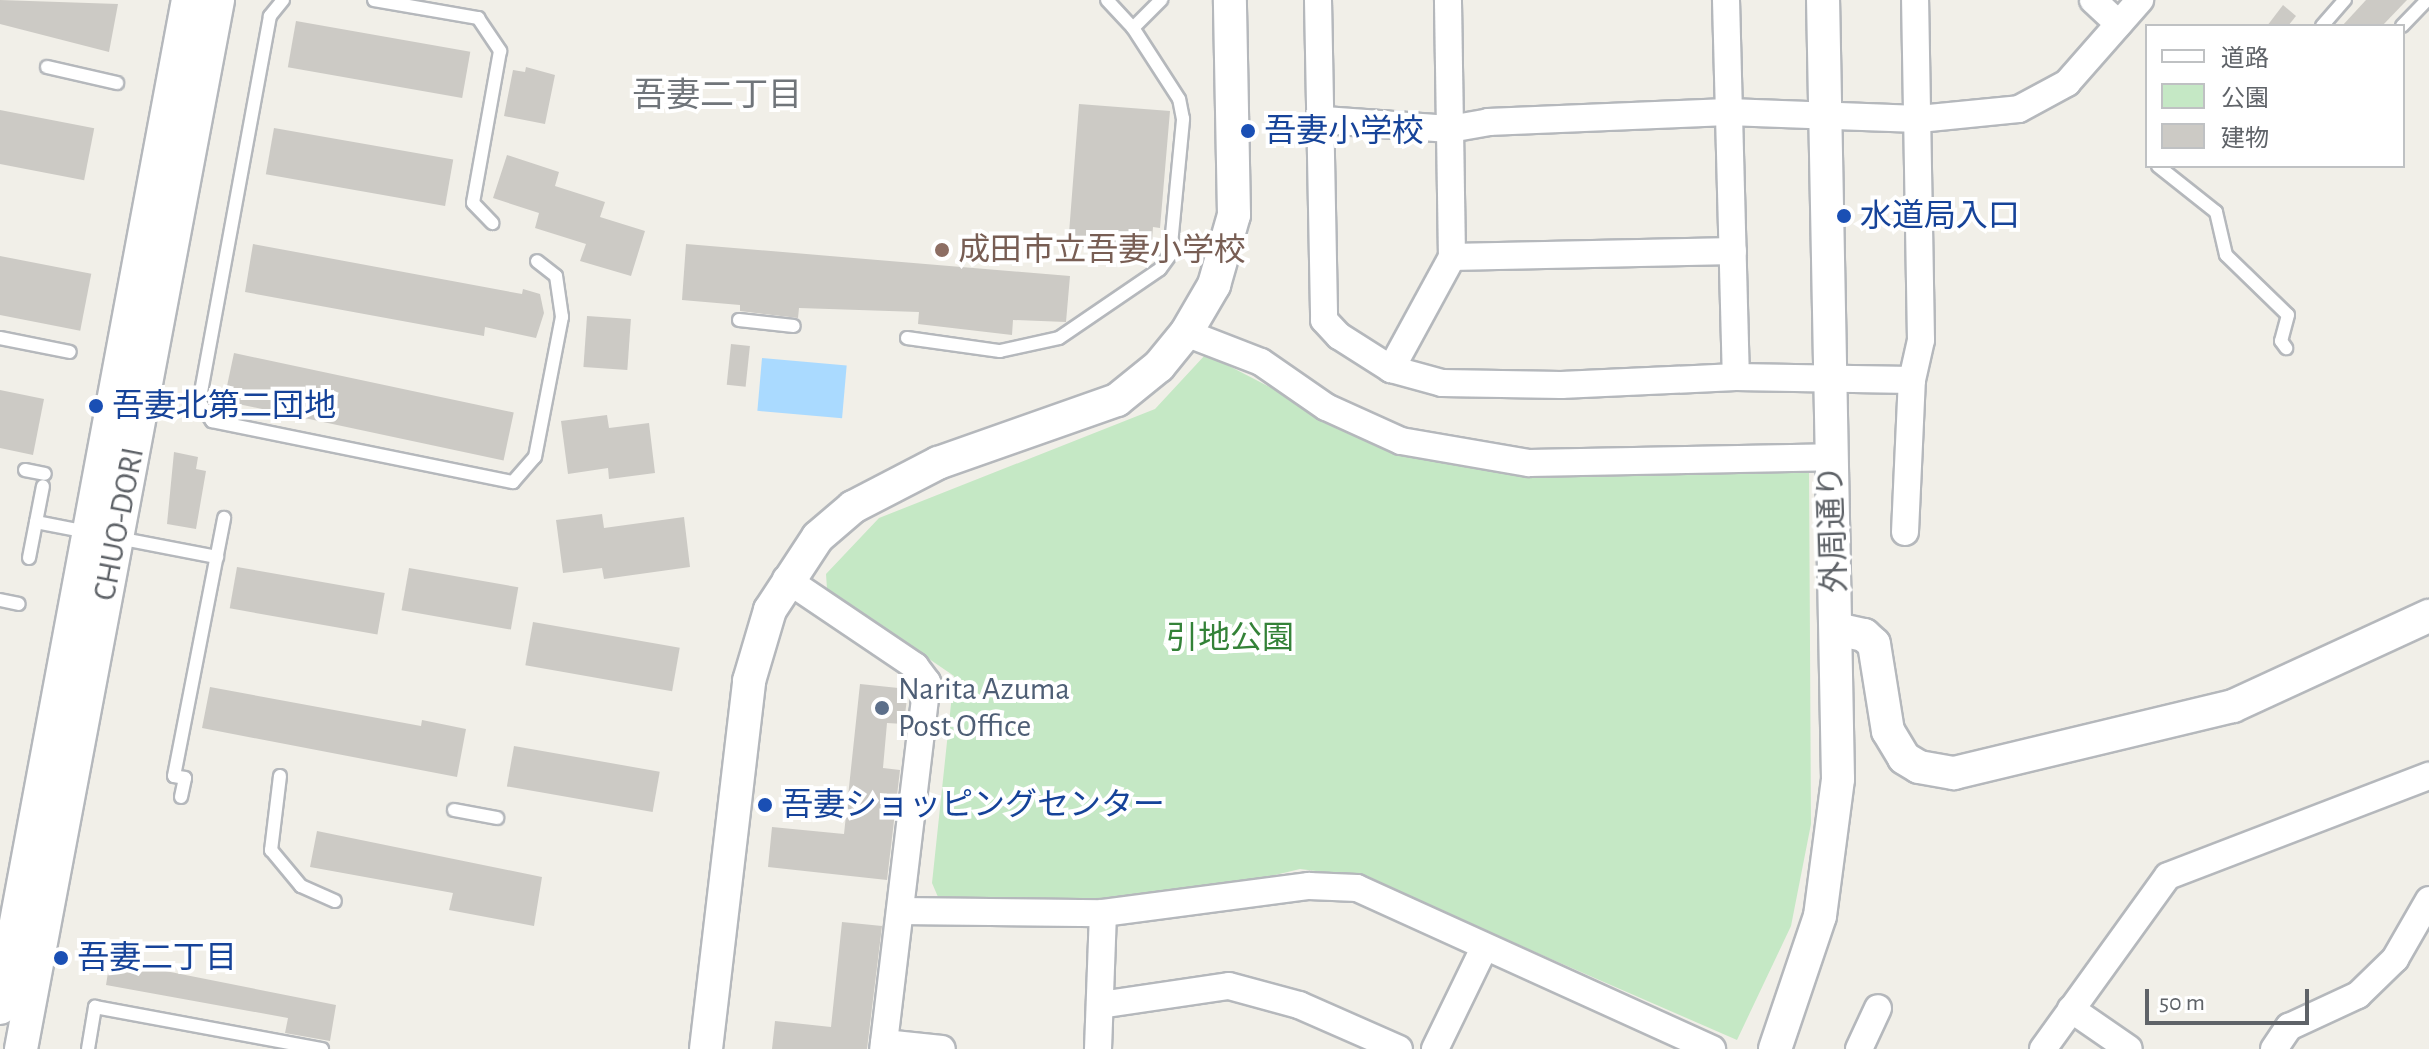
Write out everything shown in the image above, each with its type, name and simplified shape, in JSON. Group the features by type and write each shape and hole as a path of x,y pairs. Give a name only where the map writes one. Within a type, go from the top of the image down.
{"street":[{"name":"CHUO-DORI","path":"21,1049 188,0"},
{"name":"CHUO-DORI","path":"0,1008 218,0"},
{"path":"706,1049 749,681 758,640 786,579 818,537 889,484 1117,400 1159,366 1186,333 1214,285 1234,215 1230,0"},
{"path":"1318,0 1324,120 1324,320 1339,336 1391,369 1442,383 1561,385 1736,377 1912,380"},
{"path":"1391,369 1452,257 1448,0"},
{"path":"1726,0 1736,377"},
{"name":"外周通り","path":"1775,1049 1812,946 1833,843 1838,779 1823,0"},
{"path":"1905,532 1912,380 1921,340 1915,0"},
{"path":"2093,0 2119,24"},
{"path":"1324,120 1450,129 1488,122 1728,112 1919,119 2038,103 2067,83 2140,0"},
{"path":"1452,257 1733,251"},
{"path":"1186,333 1261,362 1326,407 1401,441 1529,463 1831,457"},
{"path":"786,579 915,666 927,682 884,1046 942,1049"},
{"path":"1836,629 1864,635 1874,644 1888,731 1904,758 1919,767 1954,773 2233,706 2429,616"},
{"path":"2043,1049 2168,876 2429,776"},
{"path":"900,911 1103,913 1309,886 1357,888 1484,948 1659,1038 1712,1049"},
{"path":"2274,1049 2289,1027 2368,986 2395,959 2429,900"},
{"path":"1098,1049 1103,913"},
{"path":"1435,1049 1484,948"},
{"path":"1100,1005 1229,986 1299,1005 1399,1049"},
{"path":"1859,1049 1878,1008"},
{"path":"2071,1009 2129,1049"}],"lane":[{"path":"283,0 270,16 199,401 212,421 513,482 535,457 562,317 556,276 537,261"},
{"path":"374,0 478,18 500,51 473,203 492,223"},
{"path":"907,338 1000,351 1059,338 1160,269 1170,255 1183,119 1179,99 1133,28 1107,0"},
{"path":"1133,28 1161,0"},
{"path":"2324,24 2345,0"},
{"path":"2404,24 2427,0"},
{"path":"47,67 117,83"},
{"path":"2161,168 2216,212 2226,255 2288,315 2281,341 2286,348"},
{"path":"739,320 794,326"},
{"path":"0,338 70,352"},
{"path":"25,470 44,480 29,558"},
{"path":"181,797 185,778 174,776 224,518"},
{"path":"36,522 217,557"},
{"path":"0,600 19,604"},
{"path":"280,776 271,850 301,886 335,901"},
{"path":"454,810 497,818"},
{"path":"88,1049 95,1007 322,1049"}],"green space":[{"name":"引地公園","path":"1206,354 1395,452 1477,468 1809,464 1811,824 1791,926 1737,1040 1363,877 1300,869 1234,885 1058,909 938,897 932,883 954,676 827,589 826,574 879,518 1155,409"}],"water":[{"path":"762,358 847,365 842,418 757,411"}],"building":[{"path":"0,0 118,4 109,52 0,24"},
{"path":"2366,0 2407,0 2384,24 2344,24"},
{"path":"2283,5 2296,16 2290,24 2269,24"},
{"path":"296,21 470,52 462,98 288,67"},
{"path":"526,67 555,75 545,124 504,116 513,70 525,72"},
{"path":"1079,104 1170,111 1160,228 1153,227 1151,253 1068,246"},
{"path":"0,110 94,128 84,180 0,164"},
{"path":"274,128 453,160 445,206 266,174"},
{"path":"507,155 559,172 555,186 605,202 600,217 645,231 631,276 580,261 586,244 535,228 539,213 493,198"},
{"path":"253,244 522,294 523,289 540,294 544,313 536,338 485,327 484,336 245,292"},
{"path":"686,244 1070,276 1066,322 1013,320 1012,335 918,324 919,312 799,308 798,318 740,311 740,305 682,300"},
{"path":"0,256 91,274 80,331 0,315"},
{"path":"587,316 631,319 627,370 583,367"},
{"path":"731,344 750,346 746,387 727,385"},
{"path":"234,353 514,412 504,460 224,401"},
{"path":"0,390 44,399 33,455 0,448"},
{"path":"607,415 609,428 649,423 655,473 609,479 608,468 568,474 561,421"},
{"path":"174,452 198,457 196,469 206,471 196,529 167,524"},
{"path":"602,514 604,528 684,517 690,567 604,579 602,568 563,573 556,520"},
{"path":"237,567 385,593 377,634 230,608"},
{"path":"409,568 518,587 511,630 402,610"},
{"path":"533,622 680,648 672,691 525,665"},
{"path":"860,684 908,689 904,724 887,723 883,768 900,770 887,880 768,867 772,827 844,834"},
{"path":"210,687 421,726 422,720 466,729 457,777 202,728"},
{"path":"514,746 660,772 653,812 507,786"},
{"path":"317,831 542,877 534,926 449,910 453,893 310,867"},
{"path":"842,922 882,926 867,1049 772,1049 775,1021 831,1027"},
{"path":"110,960 336,1005 330,1041 285,1033 288,1018 106,985"}],"place":[{"name":"吾妻小学校","path":"1248,131"},
{"name":"水道局入口","path":"1844,216"},
{"name":"成田市立吾妻小学校","path":"942,250"},
{"name":"吾妻北第二団地","path":"96,406"},
{"name":"Narita Azuma Post Office","path":"882,708"},
{"name":"吾妻ショッピングセンター","path":"765,805"},
{"name":"吾妻二丁目","path":"61,958"}],"district":[{"name":"吾妻二丁目","path":"717,97"}]}
